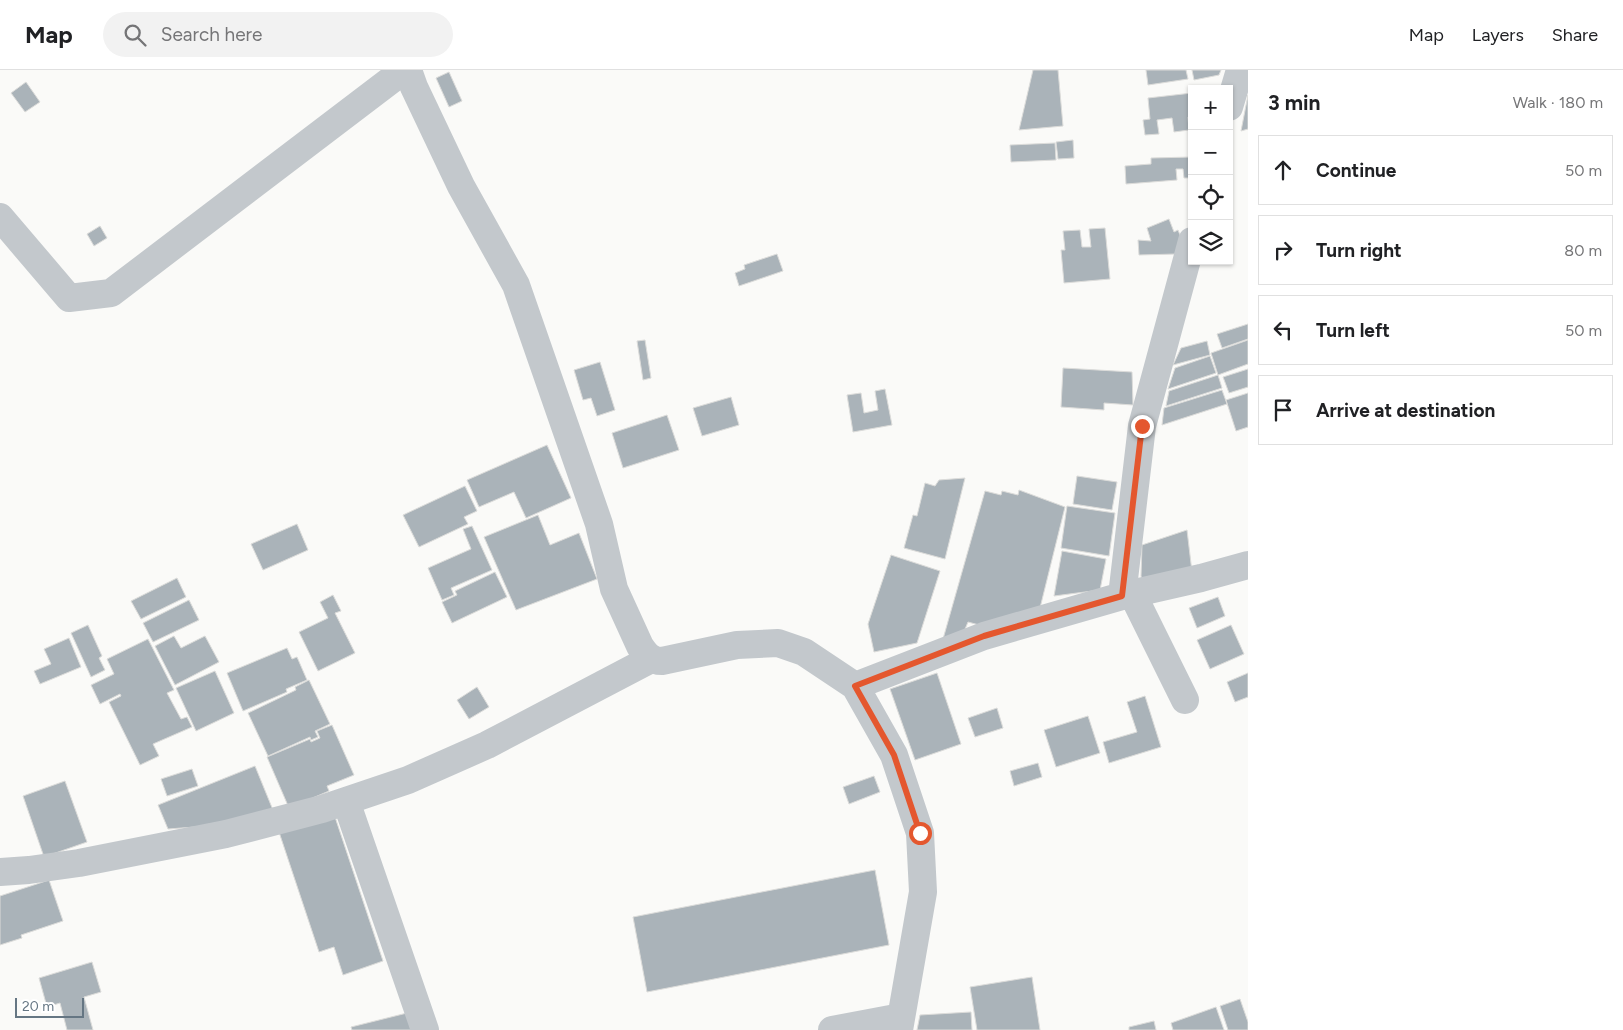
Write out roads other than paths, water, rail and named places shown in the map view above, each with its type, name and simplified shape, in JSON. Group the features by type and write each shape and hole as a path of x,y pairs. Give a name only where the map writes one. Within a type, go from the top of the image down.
{"street":[{"path":"0,217 69,298 111,293 404,70"},
{"path":"408,70 414,87 461,186 516,285 599,524 614,589 640,646 651,659 662,661 737,645 778,643 804,652 855,686 894,755 920,833 923,892 900,1023 832,1030"},
{"path":"1233,94 1240,70"},
{"path":"1185,700 1127,594 1142,426 1188,256"},
{"path":"855,686 984,636 1127,594 1248,565"},
{"path":"0,872 79,863 226,834 322,809 408,780 487,745 651,659"},
{"path":"346,801 425,1030"}]}
